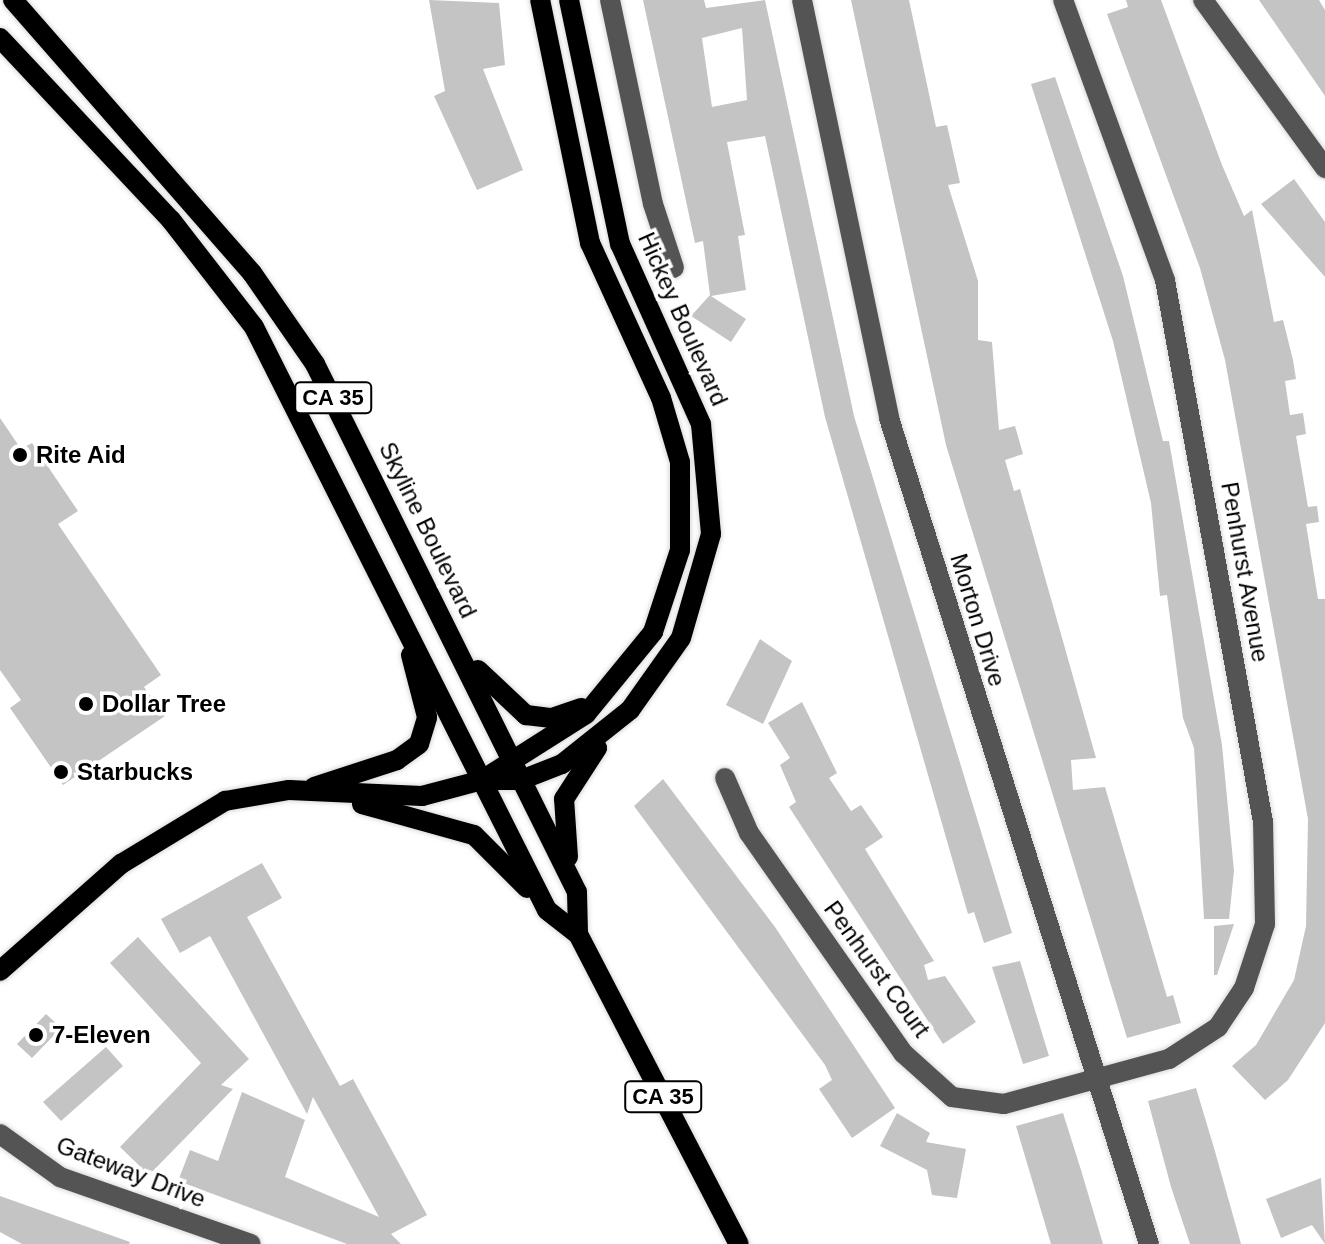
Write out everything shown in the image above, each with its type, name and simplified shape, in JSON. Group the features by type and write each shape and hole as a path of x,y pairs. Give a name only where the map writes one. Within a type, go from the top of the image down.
{"main road":[{"name":"Skyline Boulevard","path":"13,0 280,309 325,383 577,892 578,934"},
{"name":"Hickey Boulevard","path":"482,780 603,699 643,650 670,591 683,483 669,418 590,243 540,0"},
{"name":"Hickey Boulevard","path":"0,971 80,896 183,822 241,796 304,790 422,796 482,780 521,780 562,764 615,726 659,676 690,619 708,554 712,488 693,403 635,284 614,223 569,0"},
{"name":"Skyline Boulevard","path":"0,38 171,220 243,310 298,405 547,910 578,934 739,1244"},
{"path":"304,790 397,760 424,736 425,707 400,612"},
{"path":"454,641 502,700 526,715 552,718 603,699"},
{"path":"577,892 562,830 564,799 615,726"},
{"path":"304,790 465,830 547,910"}],"street":[{"name":"Hickey Boulevard","path":"610,0 653,204 674,268"},
{"name":"Morton Drive","path":"802,0 889,418 1092,1075 1149,1244"},
{"name":"Penhurst Avenue","path":"1063,0 1165,280 1263,822 1265,924 1244,988 1218,1027 1169,1059 1092,1075"},
{"path":"1203,0 1325,168"},
{"name":"Penhurst Court","path":"725,778 749,833 903,1053 952,1097 1004,1104 1092,1075"},
{"name":"Gateway Drive","path":"0,1134 60,1177 251,1244"}],"building":[{"path":"429,0 499,3 505,65 483,69 523,170 477,190 434,96 445,91"},
{"path":"643,0 704,0 706,8 765,0 854,416 1012,933 984,943 974,912 968,914 825,417 765,136 727,142 745,235 738,236 746,290 711,296 746,319 731,342 691,316 710,295 703,241 695,243","holes":["742,28 747,100 712,107 702,38"]},
{"path":"851,0 909,0 936,127 947,125 960,183 948,185 978,281 978,340 992,342 999,430 1015,426 1023,454 1005,460 1014,491 1020,489 1096,758 1071,760 1073,790 1105,787 1167,997 1173,995 1181,1023 1127,1038 946,445"},
{"path":"1126,0 1161,0 1244,216 1252,210 1274,322 1283,320 1293,360 1296,379 1285,381 1290,415 1303,413 1306,434 1296,436 1308,507 1317,506 1319,522 1306,524 1318,599 1325,599 1325,1023 1288,1080 1265,1100 1232,1066 1256,1045 1294,980 1306,926 1308,819 1225,360 1200,268 1107,14 1128,7"},
{"path":"1259,0 1319,0 1325,10 1325,96"},
{"path":"1055,77 1123,276 1163,441 1169,441 1222,745 1234,871 1229,919 1204,919 1194,748 1183,718 1167,595 1160,596 1151,503 1113,341 1031,84"},
{"path":"1294,179 1325,222 1325,277 1261,204"},
{"path":"0,418 21,449 32,443 78,511 58,524 161,675 144,687 165,716 63,785 10,708 21,700 0,670"},
{"path":"760,639 792,661 763,724 726,705"},
{"path":"802,702 837,773 829,778 851,811 861,805 883,837 865,849 934,961 924,965 928,980 945,976 976,1022 943,1044 789,807 796,802 780,765 790,758 768,723"},
{"path":"663,779 775,927 895,1108 852,1138 819,1089 832,1080 825,1065 634,806"},
{"path":"262,863 282,898 247,917 340,1086 353,1079 427,1215 391,1234 401,1244 347,1244 178,1181 190,1150 218,1161 242,1092 305,1120 285,1177 379,1217 313,1097 307,1114 210,936 180,953 161,919"},
{"path":"1234,924 1217,975 1214,975 1214,926"},
{"path":"138,937 249,1059 221,1085 233,1089 149,1175 120,1147 201,1063 110,963"},
{"path":"1020,961 1049,1056 1023,1064 992,967"},
{"path":"46,1014 61,1028 32,1058 17,1044"},
{"path":"106,1047 123,1066 61,1121 43,1102"},
{"path":"1196,1088 1241,1244 1190,1244 1171,1187 1148,1101"},
{"path":"897,1113 930,1133 926,1142 966,1149 957,1198 932,1195 927,1170 880,1146"},
{"path":"1063,1113 1103,1244 1051,1244 1016,1126"},
{"path":"1321,1178 1325,1244 1312,1225 1281,1238 1266,1199"},
{"path":"0,1196 130,1242 22,1244 0,1232"}],"place":[{"name":"Rite Aid","path":"20,455"},
{"name":"Dollar Tree","path":"86,704"},
{"name":"Starbucks","path":"61,772"},
{"name":"7-Eleven","path":"36,1035"}]}
